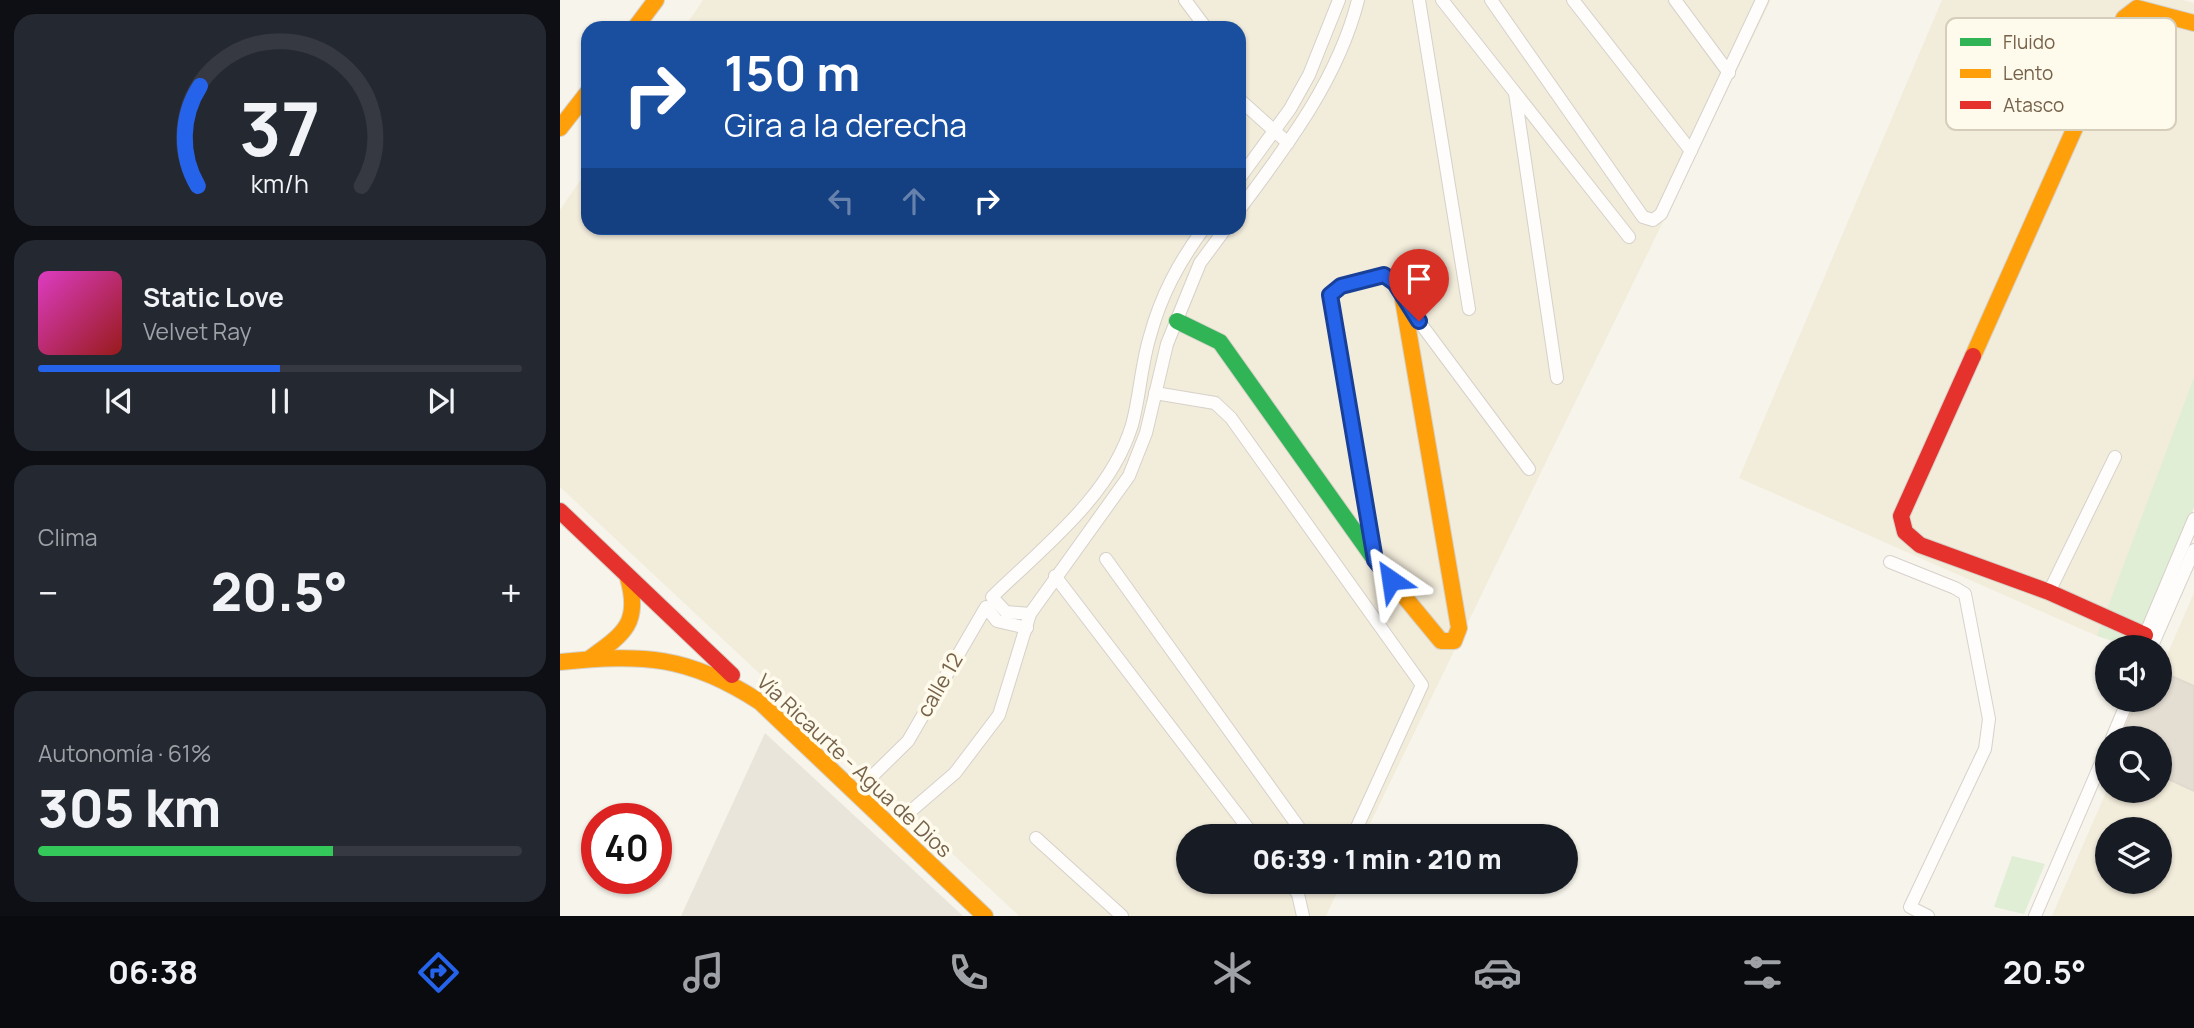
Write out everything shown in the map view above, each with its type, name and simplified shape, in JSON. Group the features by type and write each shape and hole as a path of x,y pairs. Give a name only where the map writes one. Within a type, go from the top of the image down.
{"street":[{"path":"640,21 656,0"},
{"path":"1185,0 1201,21"},
{"path":"1246,169 1309,75 1339,0"},
{"path":"1246,201 1310,111 1352,26 1358,0"},
{"path":"1419,0 1469,309"},
{"path":"1442,0 1629,237"},
{"path":"1491,0 1643,216 1653,220 1661,214 1762,0"},
{"path":"1573,0 1691,150"},
{"path":"1675,0 1729,73"},
{"path":"2124,18 2137,8 2175,18"},
{"path":"2176,18 2194,23"},
{"path":"1515,93 1558,379"},
{"path":"560,128 581,101"},
{"path":"1246,106 1273,132 1289,143"},
{"path":"2074,130 1901,516 1905,532 1920,545 2049,592 2132,635"},
{"path":"1030,614 1006,612 992,597 1086,505 1113,466 1132,426 1150,336 1176,265 1198,235"},
{"path":"891,828 955,773 999,715 1030,614 1129,476 1146,433 1167,344 1200,263 1221,235"},
{"path":"1375,560 1330,295 1341,286 1384,275 1395,283 1403,300 1528,469"},
{"path":"1177,321 1220,342 1375,560 1441,641 1454,641 1459,628 1403,300"},
{"path":"1150,336 1167,344"},
{"path":"1155,393 1215,403 1231,418 1422,685 1358,824"},
{"path":"1132,426 1146,433"},
{"path":"2049,592 2115,457"},
{"path":"560,511 760,702"},
{"path":"2150,635 2194,519"},
{"path":"2151,635 2194,550"},
{"path":"1106,559 1296,824"},
{"path":"1890,562 1965,594 1989,719 1985,749 1908,912 1928,916"},
{"path":"589,659 623,635 634,618 635,598 627,575"},
{"path":"1055,576 1245,824"},
{"name":"calle 12","path":"855,793 908,741 986,607 997,621 1027,628"},
{"name":"Vía Ricaurte - Agua de Dios","path":"560,662 658,658 694,664 723,677 760,702 985,916"},
{"path":"2035,916 2095,777"},
{"path":"1036,838 1122,916"},
{"path":"1298,894 1303,916"}],"shaded area":[{"path":"703,0 1771,0 1370,824 1176,824 1176,894 1336,894 1326,916 1019,916 560,487 560,210 581,179 581,235 1246,235 1246,21 689,21"},
{"path":"1942,0 2183,0 2194,3 2194,507 2142,635 2095,635 1739,478"},
{"path":"2194,593 2194,916 2052,916 2095,817 2095,894 2172,894 2172,817 2095,817 2101,803 2172,803 2172,726 2135,726 2142,712 2172,712 2172,643"},
{"path":"765,733 963,916 681,916"}],"green space":[{"path":"2194,378 2194,507 2142,635 2097,635"},
{"path":"2012,856 2045,864 2024,914 1994,907"}],"building":[{"path":"2172,676 2194,686 2194,791 2172,781 2172,726 2126,726 2132,712 2172,712"}],"traffic: fast":[{"path":"1177,321 1220,342 1375,560 1403,595"}],"traffic: slow":[{"path":"640,21 656,0"},
{"path":"2124,18 2137,8 2175,18"},
{"path":"2176,18 2194,23"},
{"path":"560,128 581,101"},
{"path":"1973,356 2074,130"},
{"path":"1403,300 1459,628 1454,641 1441,641 1403,595"},
{"path":"589,659 612,642 631,617 628,578"},
{"path":"560,662 616,658 664,661 710,675 734,686 760,702 985,916"}],"traffic: jam":[{"path":"1973,356 1901,516 1905,532 1920,545 2049,592 2145,635"},
{"path":"560,511 732,675"}],"route":[{"path":"1391,580 1375,560 1330,295 1341,286 1384,275 1395,283 1403,300 1419,321"}]}
